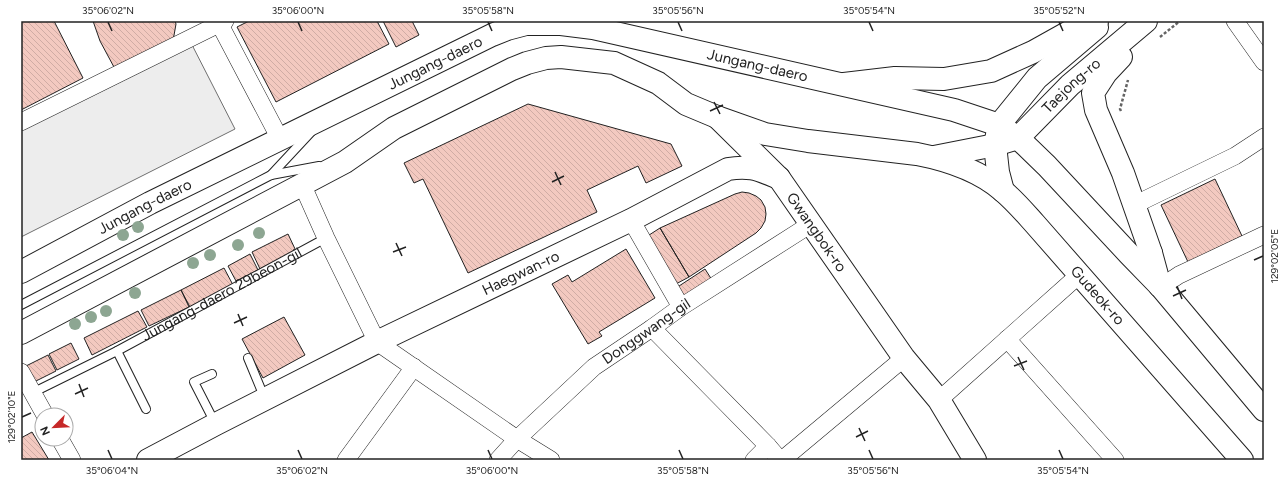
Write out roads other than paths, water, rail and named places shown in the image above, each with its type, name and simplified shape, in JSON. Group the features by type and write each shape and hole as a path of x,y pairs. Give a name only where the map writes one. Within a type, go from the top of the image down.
{"main road":[{"path":"843,84 895,78 944,79 991,71 1034,52 1076,28 1097,21"},
{"name":"Taejong-ro","path":"997,135 1037,78 1104,21"},
{"name":"Jungang-daero","path":"21,272 150,204 280,139 492,35 526,24 561,22 593,28 843,84 954,110 997,135 1018,138"},
{"path":"1144,23 1124,54 1106,73 1093,93 1096,110 1123,173 1151,253 1161,287"},
{"name":"Taejong-ro","path":"1018,138 1070,85 1144,23"},
{"path":"21,333 345,162 394,128 512,69 546,58 561,57 614,63 658,82 686,104 717,117 766,134 808,141 934,157 997,135 998,172 1003,191"},
{"name":"Gwangbok-ro","path":"717,117 779,178 904,358 939,400 975,460"},
{"path":"1018,138 1047,166 1161,287 1264,410"},
{"name":"Gudeok-ro","path":"934,157 969,169 988,179 1003,191 1035,224 1206,417 1239,459"},
{"name":"Haegwan-ro","path":"148,460 377,342 631,220 728,169 742,166 756,169 779,178"}],"street":[{"path":"1235,21 1264,62"},
{"path":"21,122 221,22 280,139"},
{"path":"1134,205 1235,156 1264,137"},
{"path":"302,184 326,238 377,342 414,366 517,439 551,460"},
{"path":"631,220 681,307"},
{"name":"Donggwang-gil","path":"498,460 517,439 594,367 681,307 811,224"},
{"path":"1161,287 1179,275 1264,235"},
{"path":"939,400 1079,275"},
{"path":"652,328 781,460 904,358"},
{"path":"1007,339 1115,460"},
{"path":"346,460 414,366"},
{"path":"21,372 40,407"},
{"path":"754,460 768,446"},
{"path":"65,447 72,460"}],"lane":[{"path":"271,175 325,117"},
{"path":"21,305 271,175 345,162"},
{"name":"Jungang-daero 29beon-gil","path":"32,393 117,351 326,238"},
{"path":"117,351 146,409"},
{"path":"248,358 265,399"},
{"path":"212,374 194,382 216,424"}]}
